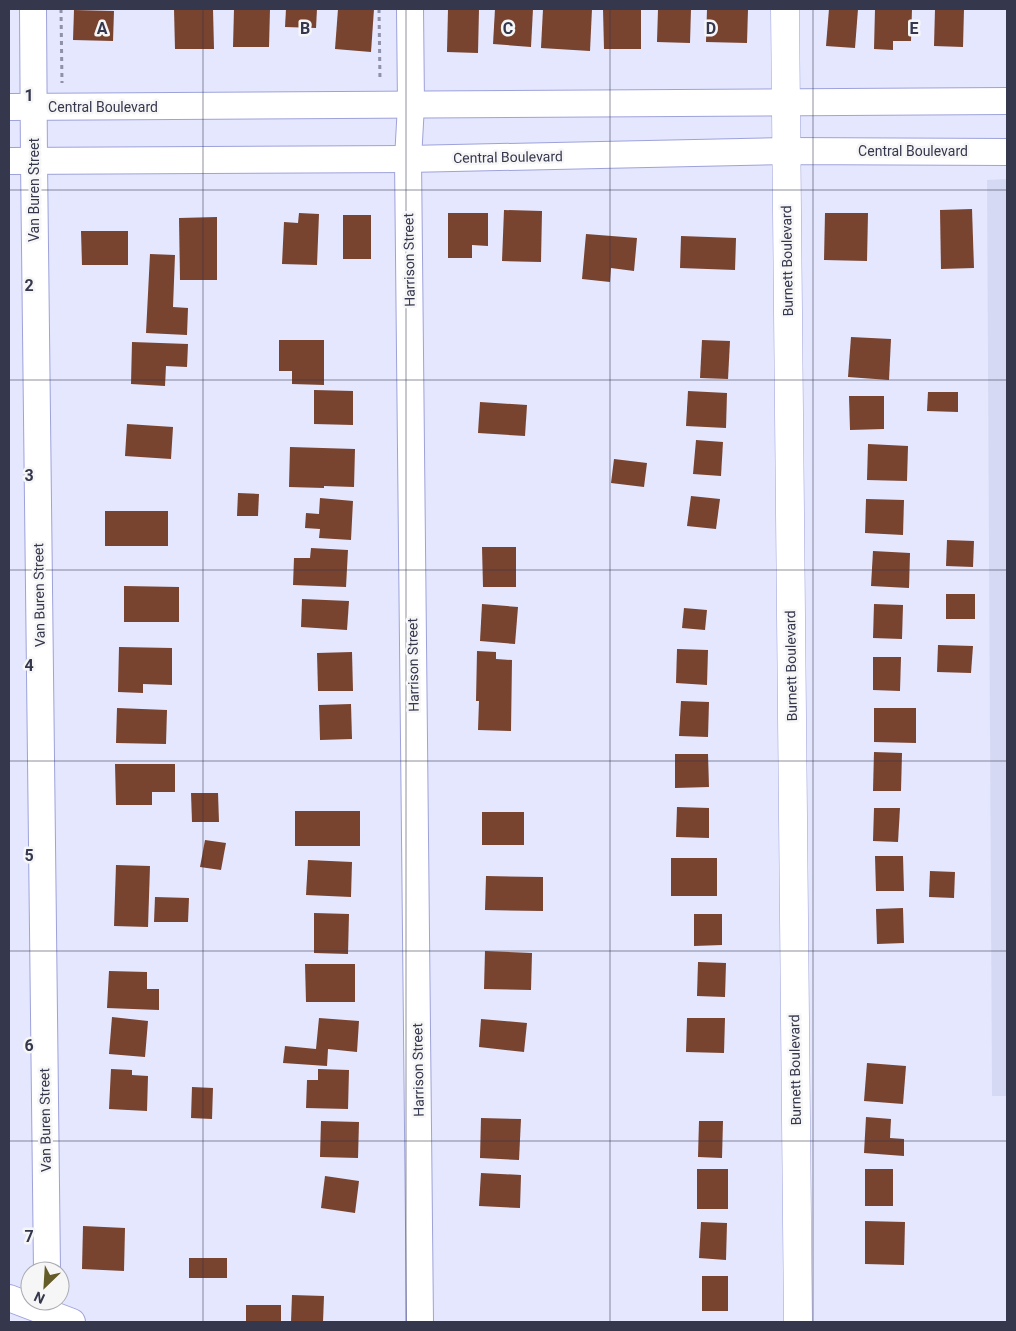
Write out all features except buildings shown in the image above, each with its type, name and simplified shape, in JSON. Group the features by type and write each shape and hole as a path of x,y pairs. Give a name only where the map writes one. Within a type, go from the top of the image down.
{"main road":[{"name":"Burnett Boulevard","path":"785,9 798,1322"}],"street":[{"name":"Van Buren Street","path":"33,9 21,107 21,161 47,1261"},
{"name":"Harrison Street","path":"410,9 411,105 408,159 420,1322"},
{"name":"Central Boulevard","path":"21,107 1007,101"},
{"name":"Central Boulevard","path":"21,161 408,159 786,150 1007,152"},
{"path":"9,1298 72,1322"}],"path":[{"path":"62,9 62,84"},
{"path":"379,9 380,90"}],"shaded area":[{"path":"1007,179 1007,1096 992,1096 987,180"}]}
